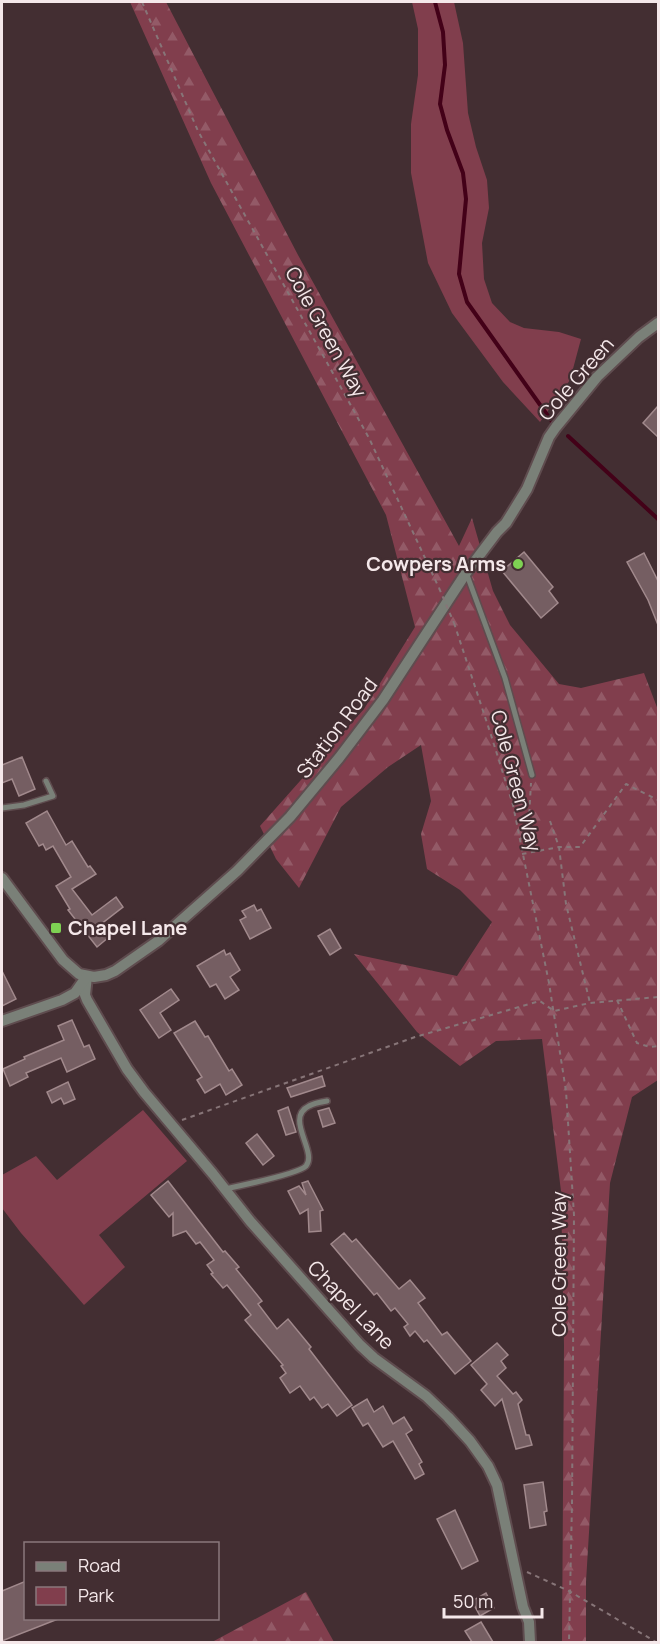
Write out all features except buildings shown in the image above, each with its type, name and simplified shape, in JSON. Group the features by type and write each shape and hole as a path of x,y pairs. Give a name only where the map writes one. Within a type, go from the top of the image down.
{"street":[{"name":"Cole Green","path":"549,437 597,377 639,337 658,323"},
{"name":"Station Road","path":"87,976 101,977 115,971 158,941 237,871 290,817 383,700 466,573 506,523 527,489 549,437"},
{"path":"2,878 63,960 79,974 87,976 75,993 62,1000 2,1021"},
{"name":"Chapel Lane","path":"87,976 85,996 126,1069 292,1269 360,1345 426,1396 470,1441 488,1466 497,1485 529,1622 530,1642"}],"lane":[{"path":"466,573 505,678 532,775"},
{"path":"2,808 24,805 53,796 46,781"},
{"path":"225,1189 305,1167 308,1156 300,1127 303,1110 308,1106 327,1101"}],"path":[{"name":"Cole Green Way","path":"142,2 198,132 369,438 439,588 454,623 513,806 554,1011 566,1091 574,1215 569,1642"},
{"path":"520,842 529,818 532,775"},
{"path":"522,854 559,847 580,847 626,784 658,800"},
{"path":"550,821 559,847 566,904 590,1003"},
{"path":"171,1123 415,1038 540,1000 554,1011 590,1003 658,997"},
{"path":"617,1000 637,1043 650,1047 658,1046"},
{"path":"515,1566 569,1591 656,1642"}],"green space":[{"path":"130,2 166,2 298,255 459,546 472,518 493,591 510,625 559,684 581,688 644,673 658,710 658,1080 632,1097 610,1183 586,1582 586,1642 562,1642 564,1345 561,1191 542,1039 496,1041 460,1066 417,1032 354,954 457,976 492,922 460,890 427,869 421,834 431,801 421,745 388,767 341,807 299,888 276,859 260,826 364,709 415,627 386,515 211,183"},
{"path":"412,2 454,2 463,43 468,113 487,180 489,208 482,243 484,279 492,303 510,322 524,328 559,332 581,339 570,380 540,422 503,382 452,313 428,263 411,173 411,124 418,75 418,29"},
{"path":"143,1110 187,1161 99,1235 125,1267 84,1305 2,1208 2,1175 36,1156 57,1180"},
{"path":"306,1592 334,1642 212,1642"}],"waterway":[{"path":"435,2 443,32 445,65 440,104 463,173 466,199 459,274 467,302 553,423"},
{"path":"568,436 658,519"}],"place":[{"name":"Cowpers Arms","path":"518,564"},
{"name":"Chapel Lane","path":"56,928"}]}
